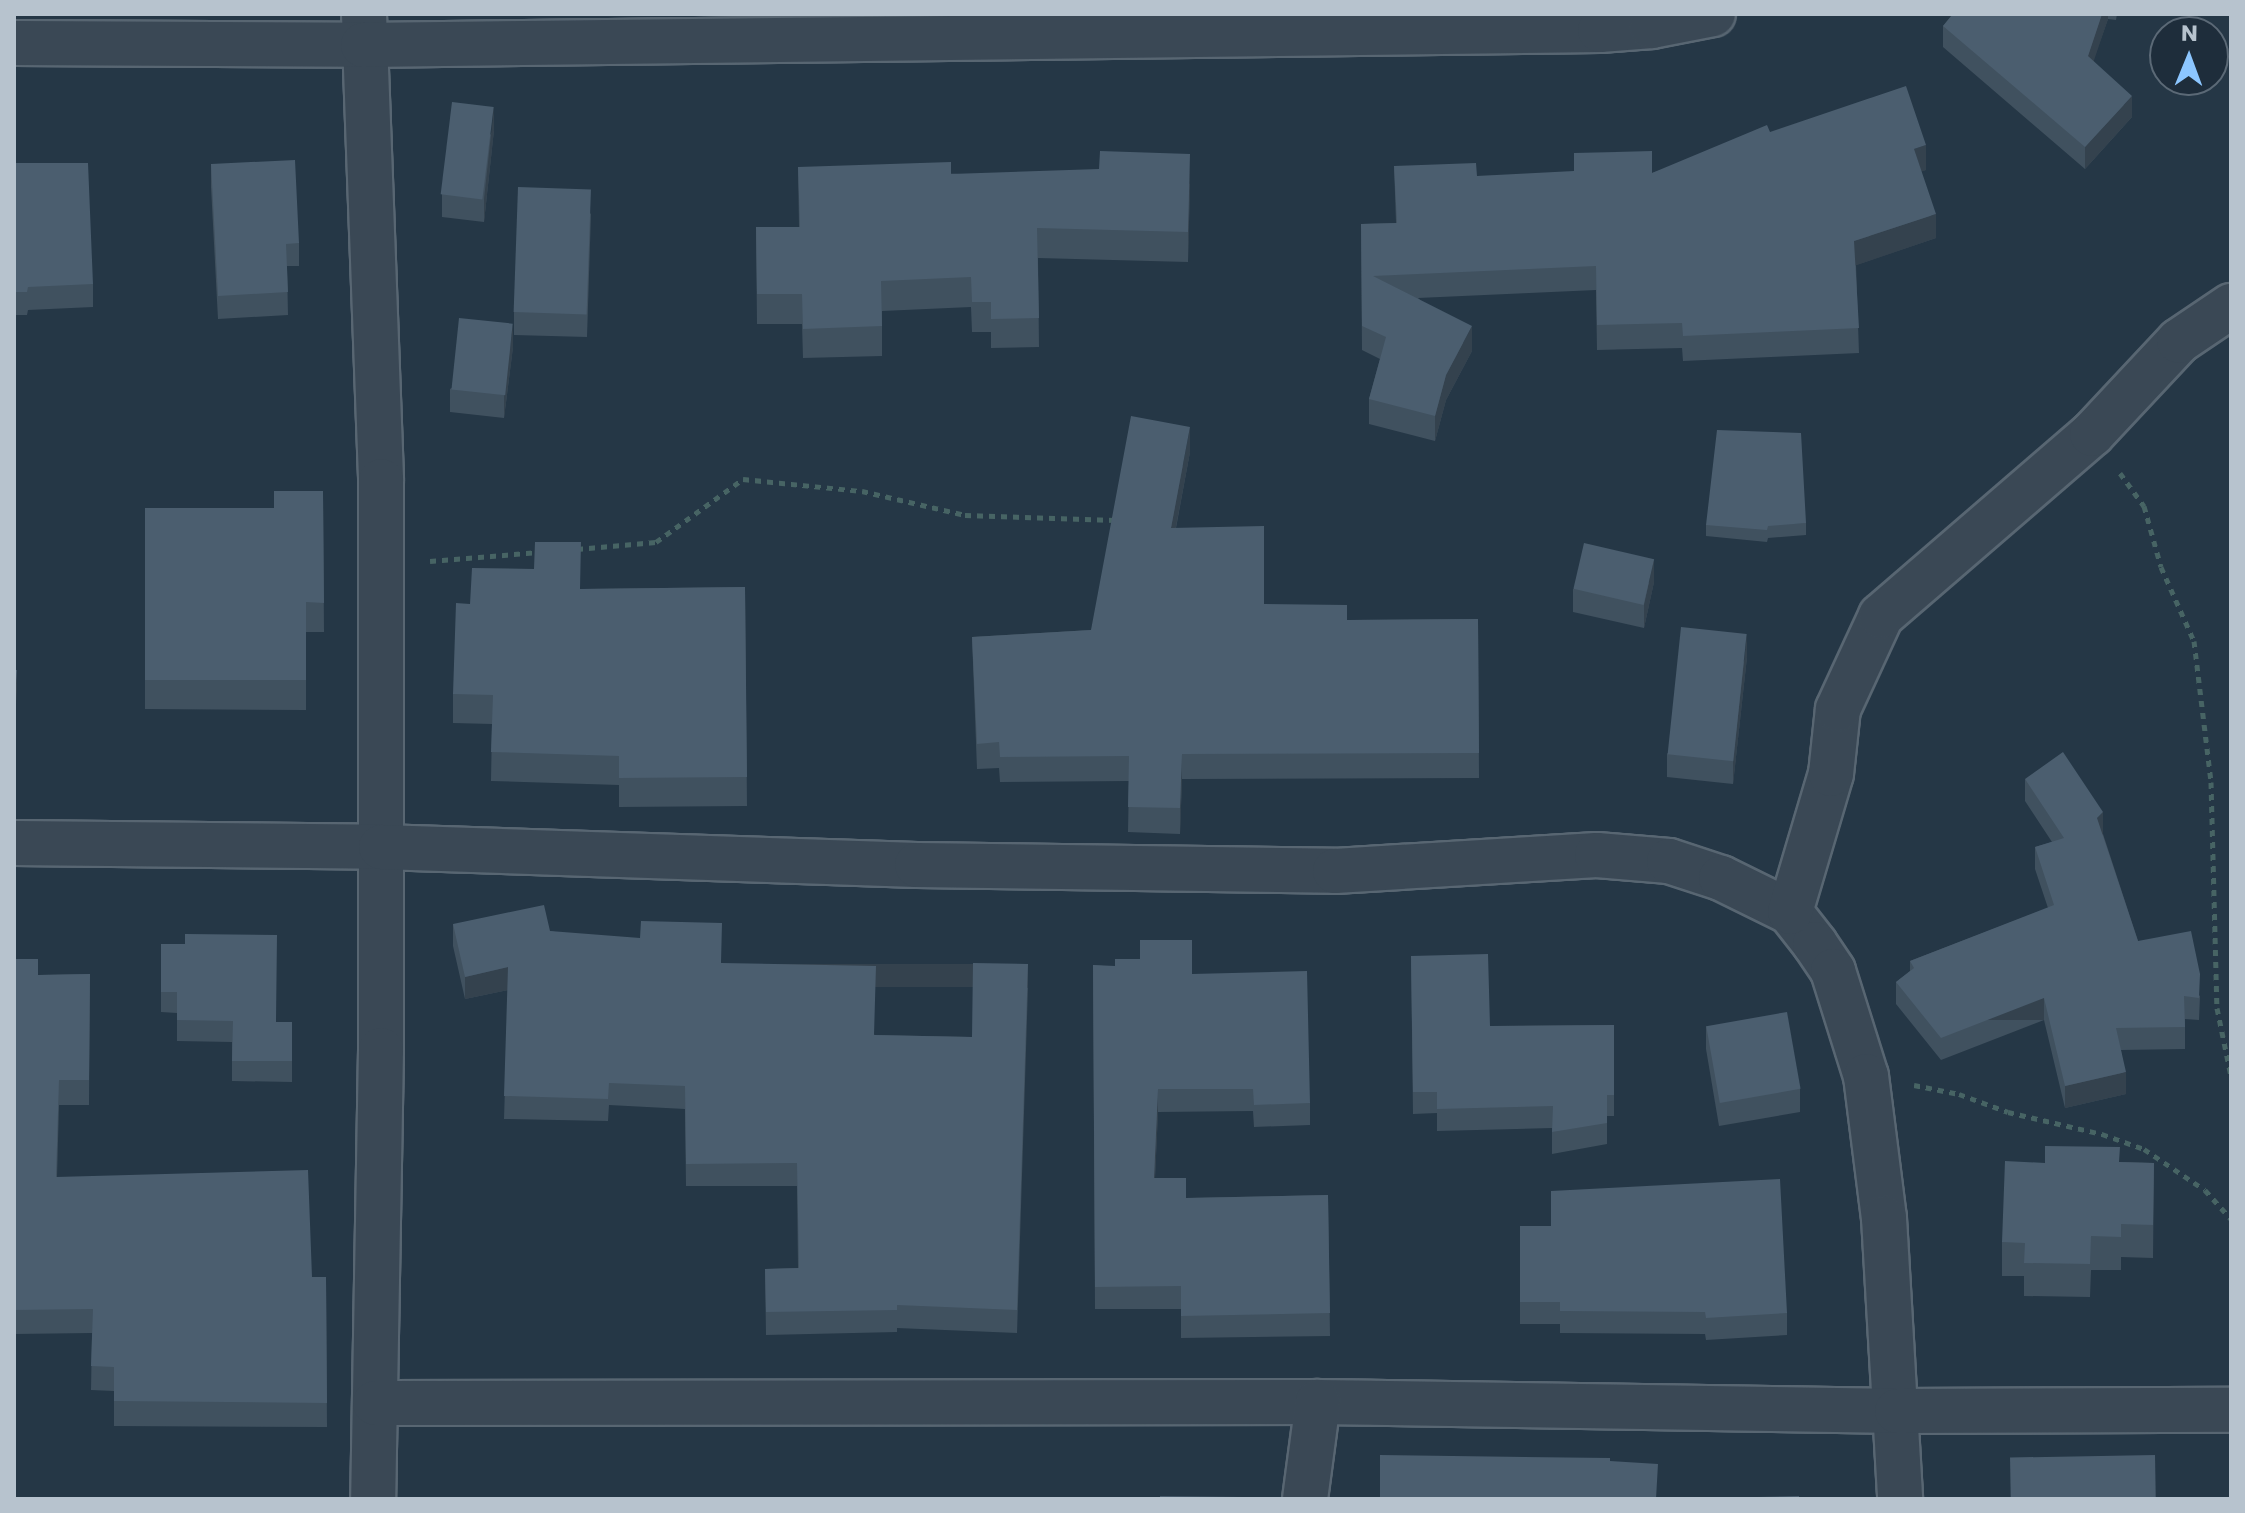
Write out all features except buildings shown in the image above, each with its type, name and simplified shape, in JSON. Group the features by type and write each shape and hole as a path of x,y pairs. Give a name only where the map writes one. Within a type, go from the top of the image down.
{"street":[{"path":"14,43 364,30 1600,30 1652,26 1713,14"},
{"path":"364,30 381,565 381,847 373,1499"},
{"path":"1790,912 1831,774 1838,709 1881,616 2092,434 2179,341 2231,306"},
{"path":"14,843 381,847 917,865 1335,871 1597,855 1669,861 1721,878 1790,912 1833,971 1866,1076 1884,1218 1900,1499"},
{"path":"375,1403 1318,1402 1897,1411 2231,1410"},
{"path":"1305,1499 1318,1402"}],"path":[{"path":"2092,434 2144,506 2161,567 2194,641 2211,782 2217,1008 2231,1076"},
{"path":"564,550 656,542 743,479 862,491 965,515 1126,520"},
{"path":"381,565 549,551"},
{"path":"1866,1076 1959,1094 2008,1112 2102,1134 2144,1149 2205,1190 2231,1219"}]}
